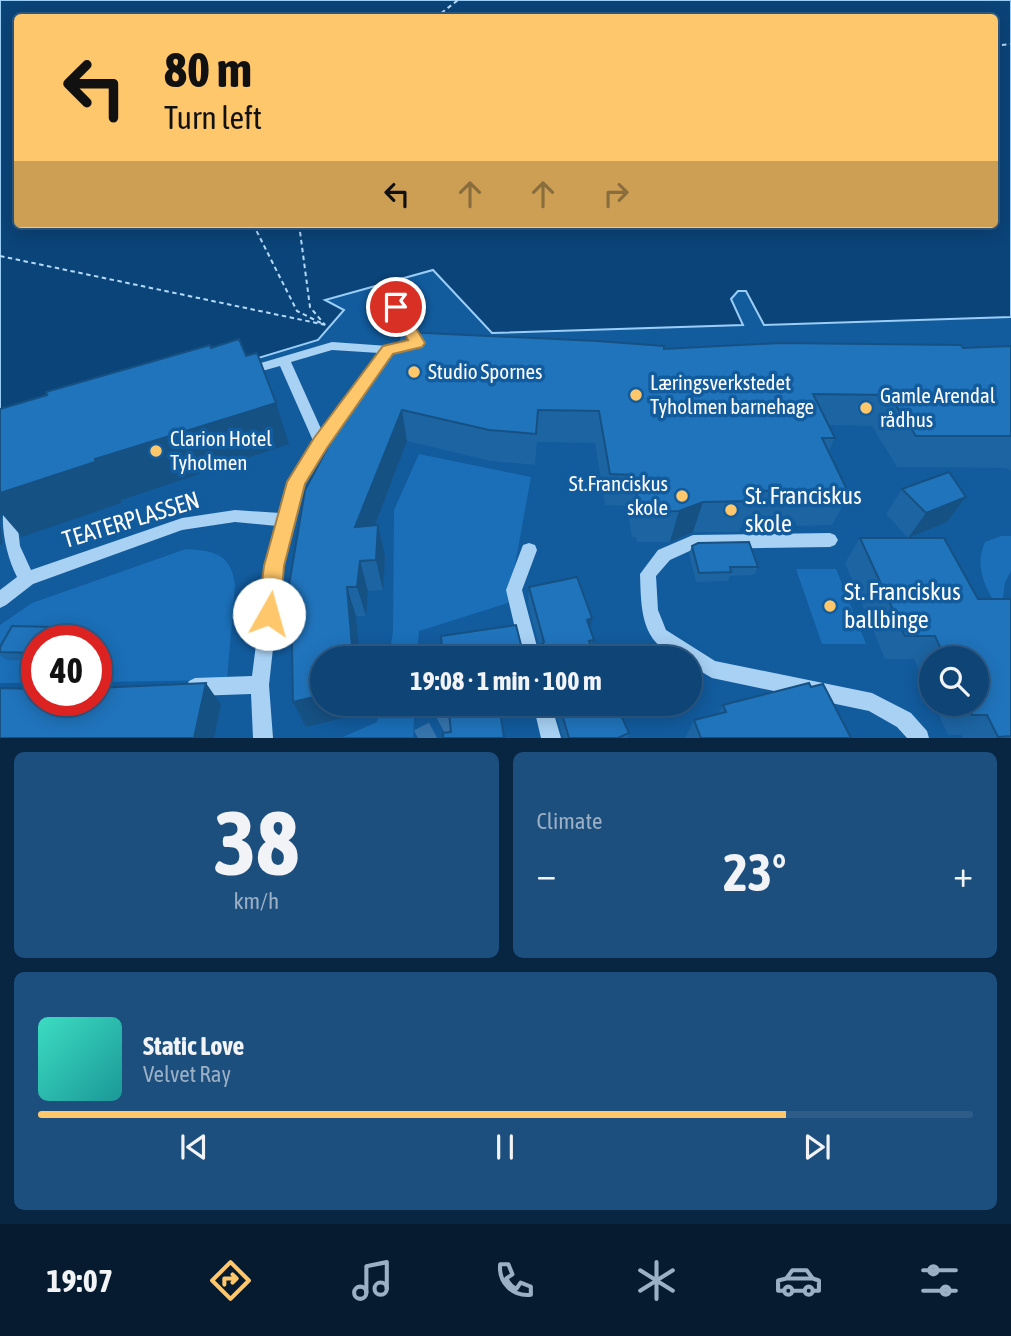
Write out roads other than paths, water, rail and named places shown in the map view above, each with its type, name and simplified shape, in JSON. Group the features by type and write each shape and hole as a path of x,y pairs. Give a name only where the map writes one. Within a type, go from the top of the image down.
{"street":[{"path":"386,290 417,343"},
{"path":"233,376 332,346 388,350 417,343 430,344"},
{"path":"263,737 260,685 274,566 296,482 388,350"},
{"path":"284,360 321,443"},
{"path":"9,510 9,538 15,560 27,579"},
{"name":"TEATERPLASSEN","path":"0,600 27,579 182,524 235,516 285,520"},
{"path":"830,540 693,542 664,555 648,575 650,611 659,636 712,669 872,702 904,720 920,737"},
{"path":"528,646 514,590 529,550"},
{"path":"174,688 260,685"},
{"path":"545,716 551,737"}],"tunnel":[{"path":"418,738 453,716"}],"place":[{"name":"Studio Spornes","path":"414,372"},
{"name":"Læringsverkstedet Tyholmen barnehage","path":"636,395"},
{"name":"Gamle Arendal rådhus","path":"866,408"},
{"name":"Clarion Hotel Tyholmen","path":"156,451"},
{"name":"St.Franciskus skole","path":"682,496"},
{"name":"St. Franciskus skole","path":"731,510"},
{"name":"St. Franciskus ballbinge","path":"830,606"}]}
